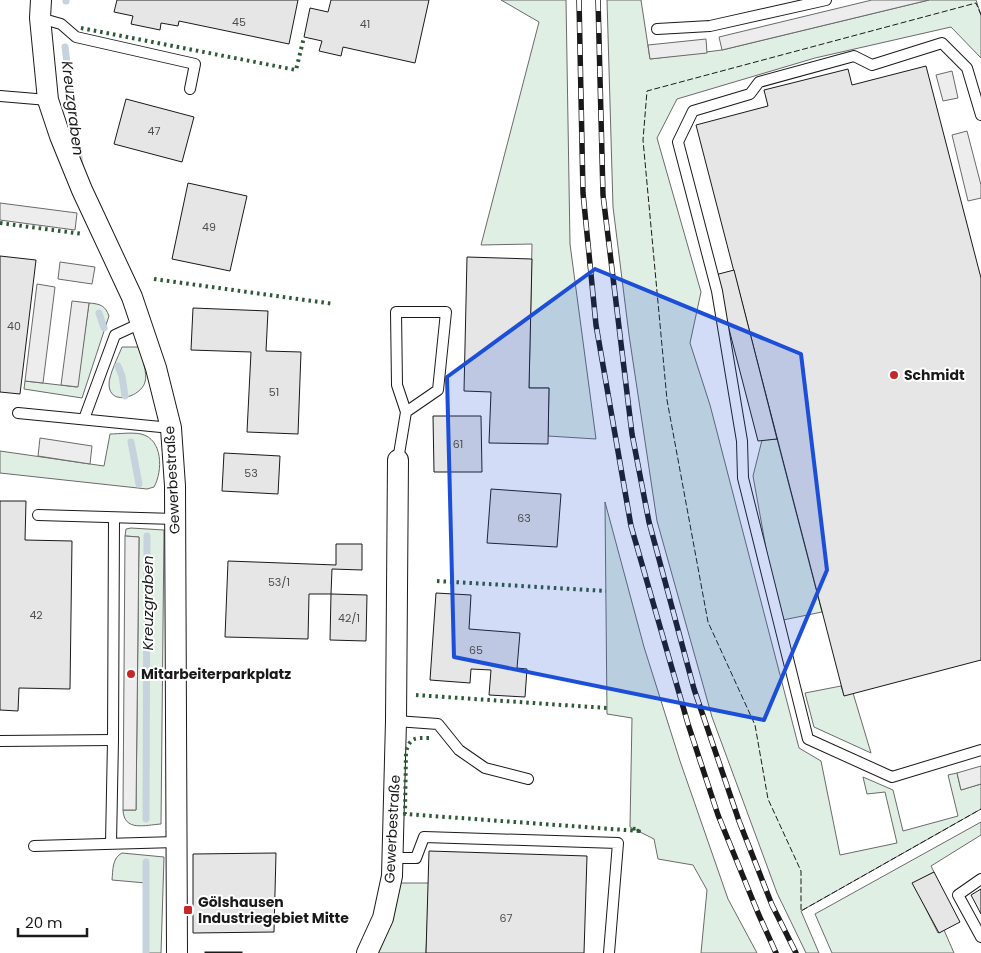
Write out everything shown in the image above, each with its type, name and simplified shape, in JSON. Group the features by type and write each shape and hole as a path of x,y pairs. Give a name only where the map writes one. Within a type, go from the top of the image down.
{"street":[{"name":"Gewerbestraße","path":"41,9 48,100 82,190 132,296 156,368 171,428 175,486 177,953"},
{"name":"Gewerbestraße","path":"367,953 383,918 392,876 396,721 398,460"}],"lane":[{"path":"657,28 710,26 826,0"},
{"path":"41,9 76,37 195,64 190,89"},
{"path":"981,115 967,68 942,43 872,65 854,56 759,82 750,94 693,111 678,142 717,291 742,441 743,478 808,739 892,777 981,750"},
{"path":"0,96 48,100"},
{"path":"398,460 406,412 396,385 396,312 446,312 438,390 406,412"},
{"path":"84,419 114,335 141,323"},
{"path":"18,413 171,428"},
{"path":"38,515 175,519"},
{"path":"111,843 114,518"},
{"path":"396,721 438,724 459,750 485,768 528,779"},
{"path":"0,742 113,740"},
{"path":"393,858 416,858 424,837 618,843 609,953"},
{"path":"34,846 176,842"},
{"path":"981,879 958,895 981,937"}],"highlighted area":[{"path":"595,269 801,354 827,570 764,720 454,657 447,377"}],"green space":[{"path":"501,0 566,0 570,244 596,439 548,436 549,388 529,388 532,244 481,245 539,22"},
{"path":"607,0 641,0 650,59 722,50 929,0 976,0 981,15 981,58 951,27 815,58 677,99 657,138 701,292 690,343 710,405 799,748 821,761 840,855 897,843 885,792 867,794 863,777 893,790 903,831 958,816 948,775 957,773 961,790 981,784 981,809 801,911 819,953 806,953 777,893 712,717 657,521 629,335 613,207"},
{"path":"89,303 102,306 106,309 109,316 82,398 24,389 25,381 77,387"},
{"path":"122,347 139,347 146,379 138,392 126,397 114,396 110,391 109,384"},
{"path":"110,434 141,434 154,442 160,465 154,487 147,489 0,473 0,451 104,466"},
{"path":"777,439 822,612 783,620 771,576 753,476 762,440"},
{"path":"605,502 644,647 680,761 728,899 757,953 701,953 707,890 693,865 658,859 654,839 630,827 632,718 607,714"},
{"path":"126,529 164,530 161,824 142,826 136,826 127,822 123,810 136,810 139,537 125,536"},
{"path":"841,686 844,695 853,693 871,753 814,727 805,693"},
{"path":"981,822 981,835 931,866 934,872 913,883 938,933 944,930 954,953 832,953 815,914"},
{"path":"122,853 164,857 161,953 146,953 146,883 112,880 116,858"},
{"path":"400,883 429,883 426,953 378,953 387,933"}],"shaded area":[{"path":"872,0 929,0 722,50 719,37"},
{"path":"706,39 707,53 650,59 648,45"},
{"path":"952,71 958,98 943,101 936,75"},
{"path":"967,131 981,185 981,198 968,201 952,135"},
{"path":"0,203 77,213 75,230 0,220"},
{"path":"60,262 95,267 92,284 58,279"},
{"path":"37,284 55,287 43,383 25,381"},
{"path":"72,301 89,303 78,387 61,385"},
{"path":"40,438 92,446 90,464 38,456"},
{"name":"Mitarbeiterparkplatz","path":"125,536 139,537 136,810 123,810"},
{"path":"981,766 981,784 961,790 957,773"}],"building":[{"path":"117,0 298,0 289,44 179,21 178,26 161,23 160,30 131,24 133,16 114,12"},
{"path":"331,0 429,0 415,63 343,47 341,56 319,51 322,41 304,37 310,8 328,12"},
{"path":"926,66 981,278 981,660 844,696 696,125 768,106 764,90 848,69 852,85"},
{"path":"126,99 194,117 182,162 114,144"},
{"path":"188,183 247,196 230,271 172,259"},
{"path":"0,256 36,260 20,394 0,392"},
{"path":"467,257 532,259 529,388 549,388 548,444 489,443 491,392 464,391"},
{"path":"734,270 777,439 758,441 715,275"},
{"path":"193,308 268,311 266,351 301,352 298,434 247,432 251,352 191,350"},
{"path":"433,416 481,416 482,472 434,472"},
{"path":"224,453 280,456 278,494 222,491"},
{"path":"491,489 561,494 557,547 487,543"},
{"path":"0,501 26,501 25,540 72,541 70,689 19,688 18,711 0,710"},
{"path":"336,544 362,544 362,570 332,569 331,594 309,594 308,639 225,637 228,561 336,565"},
{"path":"436,593 471,595 469,629 520,633 517,668 527,669 525,697 489,695 491,670 471,669 470,683 430,680"},
{"path":"331,594 367,595 366,641 330,640"},
{"path":"429,851 587,856 584,953 426,953"},
{"path":"276,853 274,932 193,933 193,854"},
{"path":"934,872 960,922 939,933 912,883"},
{"path":"981,889 981,914 971,895"},
{"path":"242,952 242,953 205,953"}],"waterway":[{"name":"Kreuzgraben","path":"65,47 80,165"},
{"name":"Kreuzgraben","path":"99,313 104,328"},
{"path":"118,366 122,376 125,396"},
{"name":"Kreuzgraben","path":"131,442 139,484"},
{"name":"Kreuzgraben","path":"146,819 147,536"},
{"name":"Kreuzgraben","path":"146,862 146,953"}],"railway":[{"path":"579,0 583,193 596,325 631,526 688,724 718,815 776,953"},
{"path":"598,0 603,195 632,434 649,522 694,689 739,821 772,905 796,953"}],"hedge":[{"path":"81,28 296,70 304,37"},
{"path":"0,223 83,234"},
{"path":"154,279 334,304"},
{"path":"437,581 606,591"},
{"path":"416,695 607,708"},
{"path":"429,738 414,739 409,743 406,752 405,814 639,831 630,827"}],"fence":[{"path":"981,15 976,3 647,91 643,140 667,400 708,622 755,725 768,799 801,871 801,911 981,809"}],"place":[{"name":"Schmidt","path":"894,375"},
{"name":"Mitarbeiterparkplatz","path":"131,674"},
{"name":"Gölshausen Industriegebiet Mitte","path":"188,910"}]}
